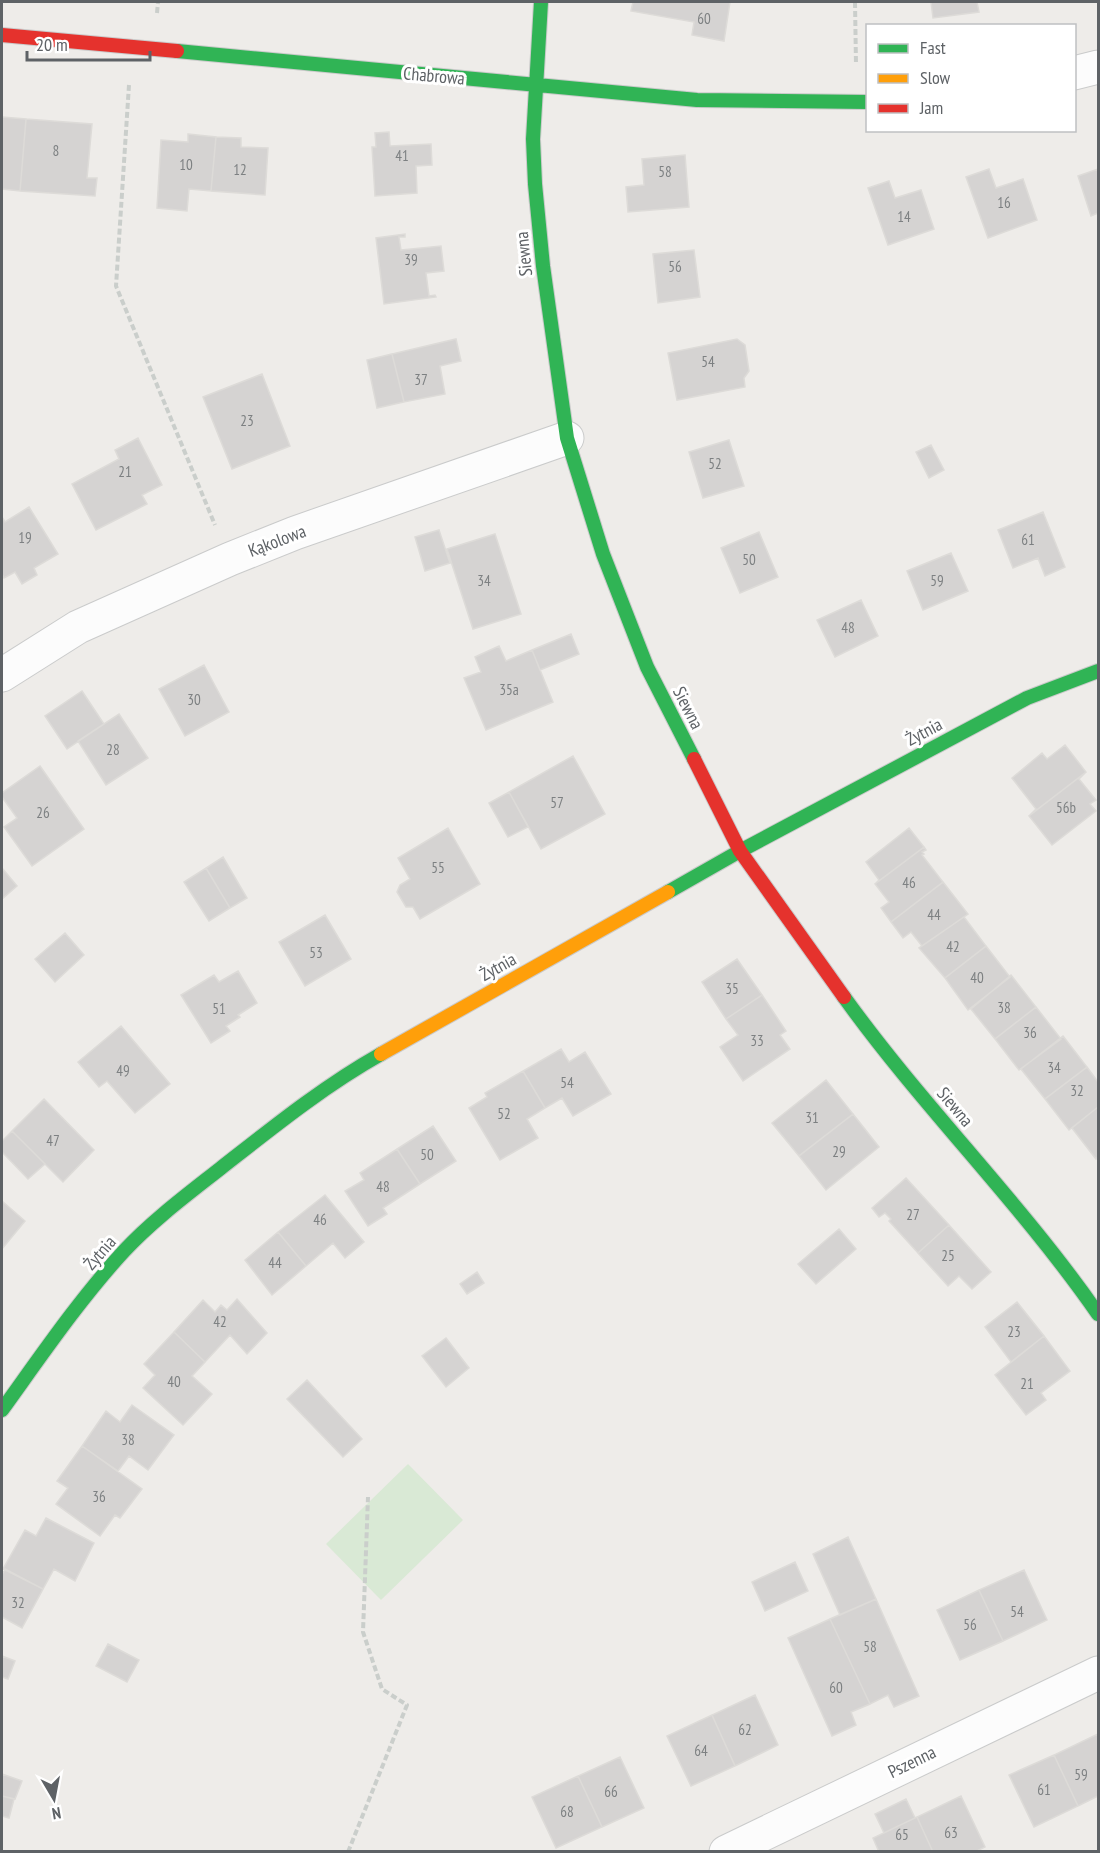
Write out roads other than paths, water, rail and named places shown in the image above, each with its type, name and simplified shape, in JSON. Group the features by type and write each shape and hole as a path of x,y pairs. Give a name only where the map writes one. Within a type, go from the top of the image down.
{"street":[{"name":"Siewna","path":"541,2 533,139 535,184 543,267 567,438 603,554 647,668 740,851 877,1042 1064,1265 1098,1314"},
{"name":"Chabrowa","path":"2,35 697,100 862,102"},
{"path":"1076,72 1098,67"},
{"name":"Kąkolowa","path":"2,675 78,627 230,559 567,438"},
{"name":"Żytnia","path":"2,1410 78,1307 124,1250 179,1201 270,1129 363,1064 740,851 1027,698 1098,671"},
{"name":"Pszenna","path":"726,1851 1098,1673"}]}
